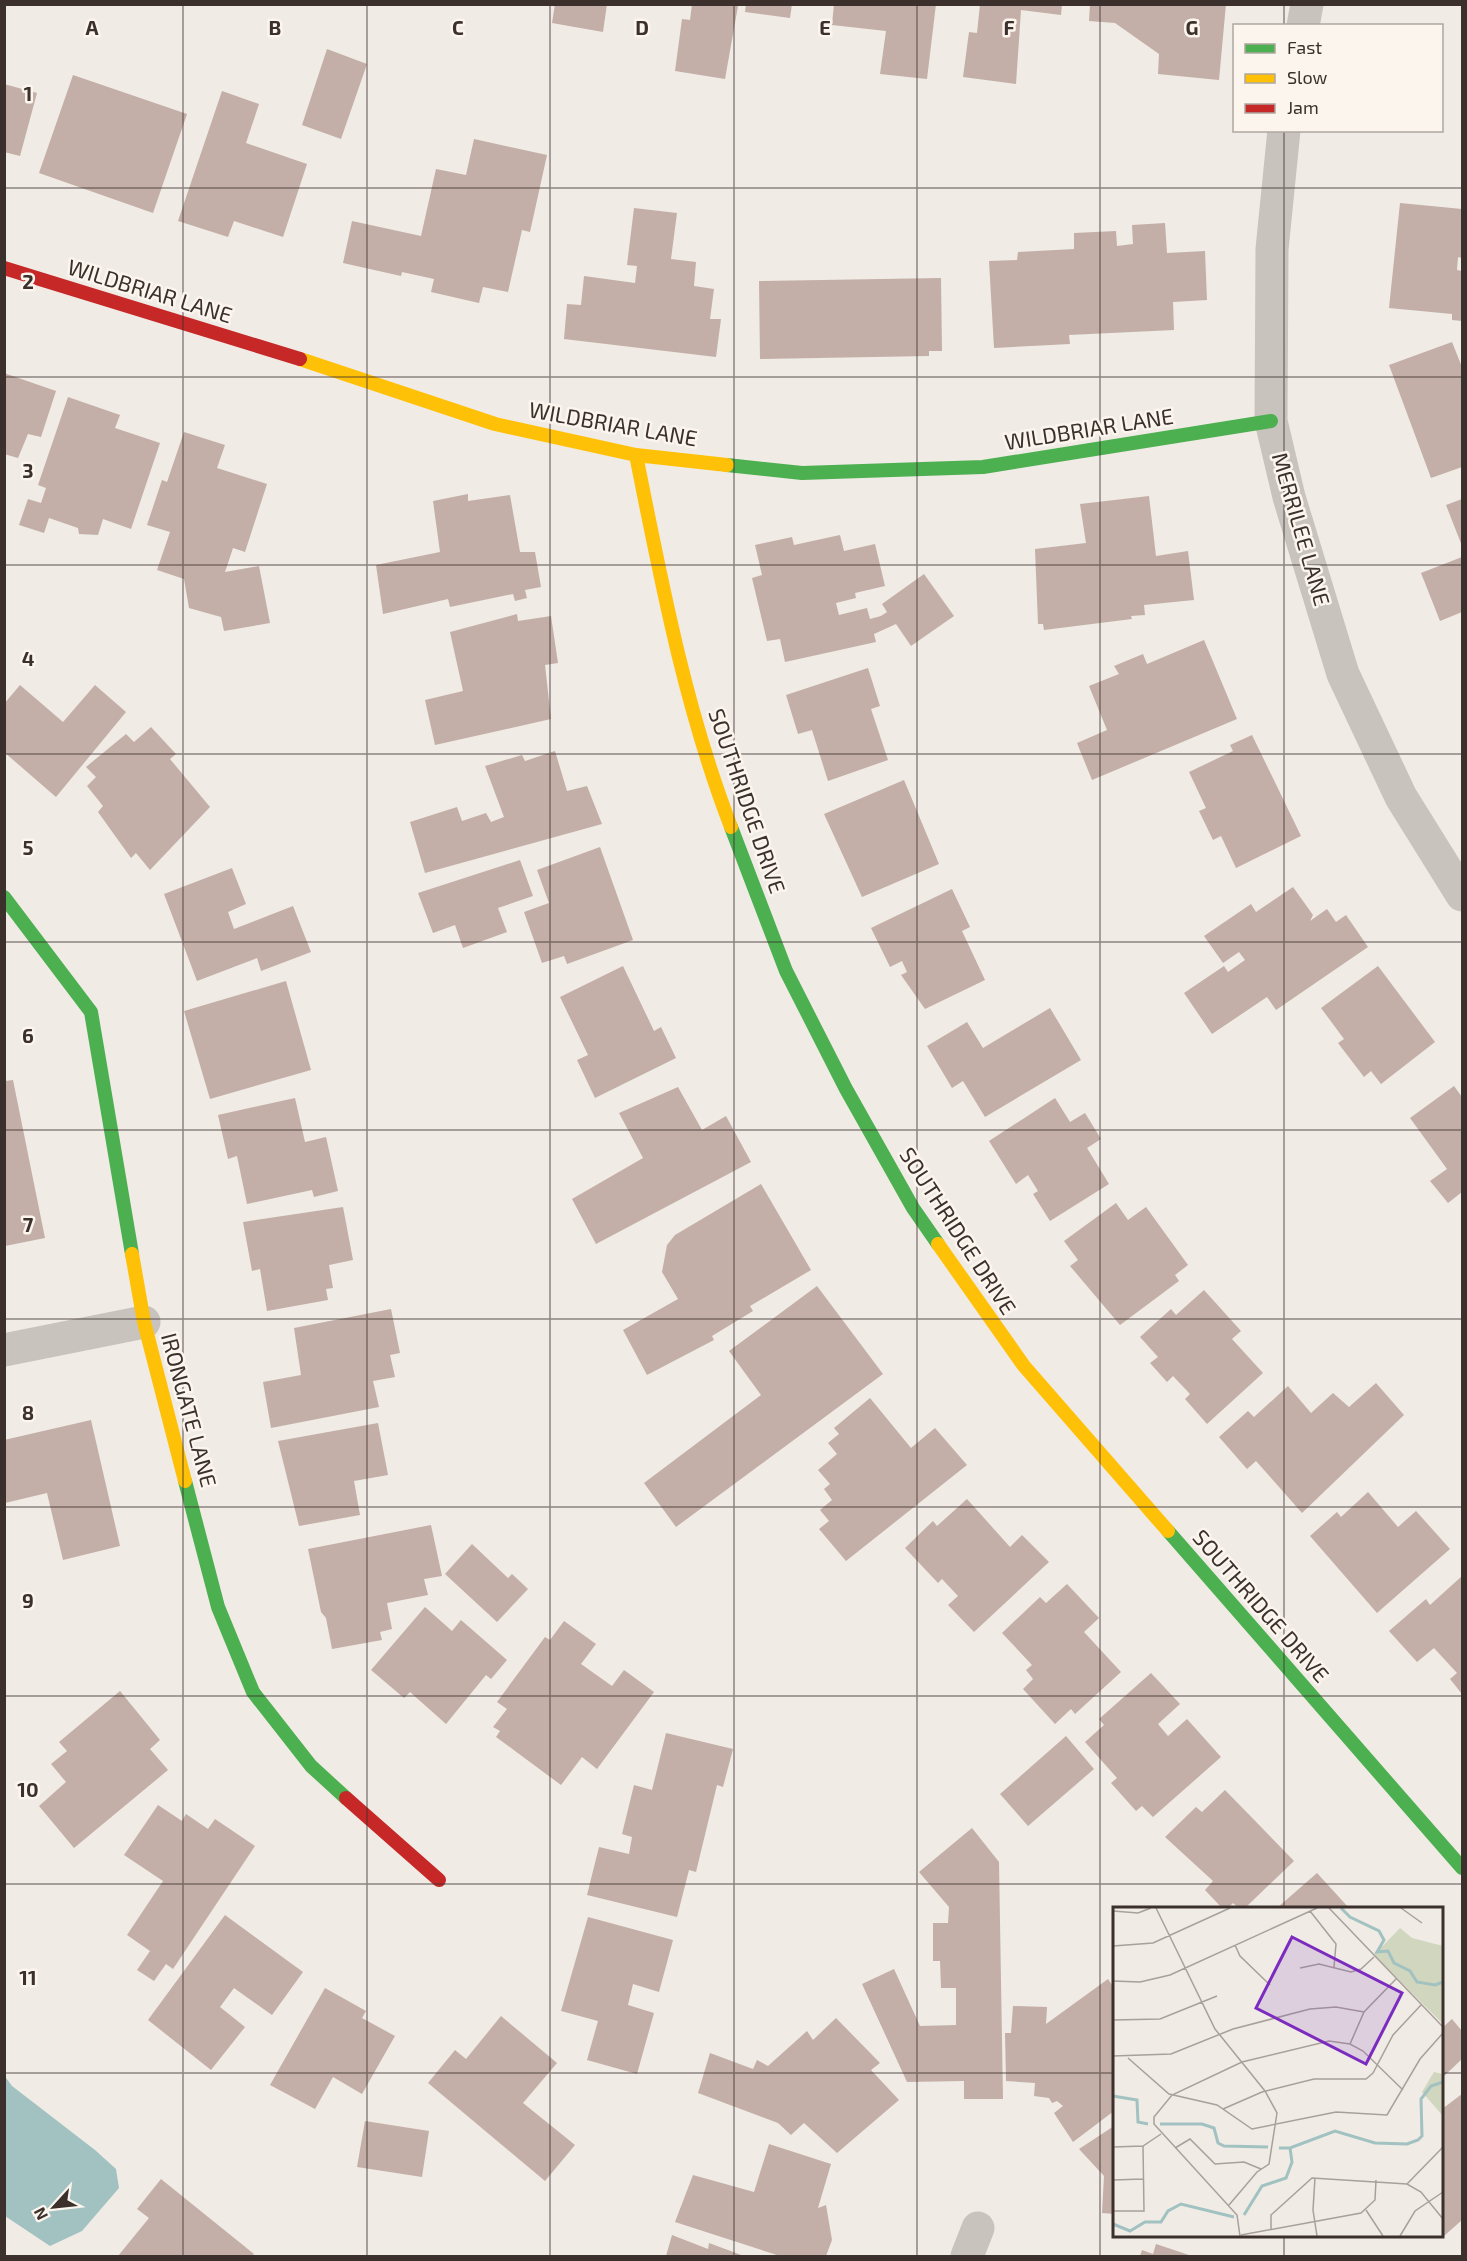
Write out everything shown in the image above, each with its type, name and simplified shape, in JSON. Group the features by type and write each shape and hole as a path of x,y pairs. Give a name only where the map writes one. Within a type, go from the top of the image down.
{"street":[{"path":"1303,24 1307,4"},
{"name":"MERRILEE LANE","path":"1284,132 1272,249 1271,421 1289,497 1343,674 1401,797 1462,895"},
{"name":"WILDBRIAR LANE","path":"4,268 358,377 495,424 636,455 802,473 983,467 1271,421"},
{"name":"SOUTHRIDGE DRIVE","path":"636,455 663,590 684,676 719,796 786,971 846,1089 913,1208 1024,1366 1462,1868"},
{"name":"IRONGATE LANE","path":"4,897 91,1012 144,1322 218,1607 253,1692 311,1766 439,1880"},
{"path":"4,1350 144,1322"}],"water":[{"path":"4,2075 12,2086 116,2169 119,2188 82,2231 50,2246 5,2216"}],"building":[{"path":"555,4 607,4 603,32 552,23"},
{"path":"692,4 738,6 725,79 675,71 682,19 690,20"},
{"path":"746,4 792,4 790,18 745,12"},
{"path":"834,4 936,4 927,79 880,74 886,31 832,25"},
{"path":"980,4 1062,4 1061,15 1021,10 1016,84 963,77 969,32 977,33"},
{"path":"1090,4 1226,4 1219,80 1158,74 1159,54 1115,23 1089,21"},
{"path":"327,49 367,64 341,139 302,125"},
{"path":"73,75 187,114 153,213 39,173"},
{"path":"4,84 37,93 20,156 4,152"},
{"path":"222,91 259,104 246,143 307,164 283,237 234,221 228,237 178,221"},
{"path":"474,139 547,155 530,232 522,230 508,292 483,287 479,303 431,292 434,279 402,272 401,276 343,263 352,221 421,236 436,169 466,175"},
{"path":"1400,203 1462,209 1462,258 1458,257 1457,270 1462,271 1462,321 1452,320 1452,314 1389,308"},
{"path":"634,208 677,213 671,259 696,262 694,286 714,289 710,319 721,319 716,357 564,339 567,304 581,305 584,276 635,283 637,266 627,265"},
{"path":"1165,223 1167,253 1205,251 1207,300 1173,302 1174,330 1069,335 1070,344 994,348 989,261 1017,260 1018,252 1074,249 1074,233 1116,231 1117,246 1133,244 1132,225"},
{"path":"941,278 942,351 929,351 929,356 760,359 759,281"},
{"path":"1452,342 1462,367 1462,467 1431,478 1389,365"},
{"path":"4,373 56,391 41,437 28,434 18,458 4,454"},
{"path":"68,397 120,415 115,428 160,443 131,529 103,519 98,535 79,534 78,528 49,518 44,533 19,525 28,499 41,503 46,488 38,485"},
{"path":"184,432 225,445 217,468 267,484 245,552 233,548 225,572 259,566 270,623 224,631 221,617 189,608 184,579 157,570 170,532 147,525 162,480 167,482"},
{"path":"468,494 468,501 510,495 520,552 535,552 541,587 525,590 527,598 515,601 513,594 450,607 448,599 383,614 376,565 440,552 433,501"},
{"path":"1149,496 1156,556 1188,551 1194,600 1144,605 1145,615 1131,616 1132,619 1044,630 1043,624 1038,624 1035,549 1086,543 1080,504"},
{"path":"1462,499 1462,546 1446,505"},
{"path":"840,535 844,551 875,544 885,586 855,593 856,598 836,603 839,615 867,608 870,619 881,616 887,612 882,604 924,574 954,616 911,646 896,624 874,634 876,642 785,662 780,639 767,641 752,578 762,575 755,545 792,537 794,545"},
{"path":"1462,557 1462,612 1440,621 1421,573"},
{"path":"517,614 518,621 551,616 558,663 545,665 551,719 435,745 425,700 463,691 450,632"},
{"path":"1204,640 1237,719 1092,780 1077,743 1107,730 1089,686 1119,674 1114,666 1143,654 1147,664"},
{"path":"868,668 880,706 871,709 888,760 828,781 812,730 798,734 786,695"},
{"path":"20,685 63,722 95,685 126,712 56,797 4,752 4,704"},
{"path":"151,727 176,754 170,759 210,807 150,870 136,853 131,858 98,812 103,806 87,786 96,777 86,767 126,734 134,742"},
{"path":"1252,735 1301,836 1236,868 1221,836 1213,840 1199,811 1206,808 1189,772 1233,751 1230,745"},
{"path":"555,751 567,791 587,786 602,824 425,873 410,822 457,807 462,821 486,813 491,822 504,817 485,766 522,755 525,761"},
{"path":"904,780 939,864 862,897 824,814"},
{"path":"600,847 633,940 567,964 564,956 542,963 524,912 549,903 537,870"},
{"path":"520,860 533,896 498,908 507,932 463,948 455,925 433,933 418,893"},
{"path":"232,868 246,904 228,912 234,929 293,906 311,952 261,971 257,958 197,981 164,894"},
{"path":"1293,887 1313,915 1310,921 1327,909 1336,922 1346,915 1368,947 1276,1010 1267,997 1212,1034 1184,993 1224,966 1228,972 1245,960 1239,952 1223,963 1204,936 1251,904 1256,912"},
{"path":"952,889 970,927 962,931 985,980 925,1009 901,975 907,972 902,961 890,967 871,928"},
{"path":"623,966 654,1031 661,1027 676,1058 595,1098 577,1060 588,1055 560,997"},
{"path":"1378,966 1435,1042 1381,1084 1371,1071 1364,1077 1338,1043 1344,1039 1321,1008"},
{"path":"286,981 311,1070 210,1099 184,1011"},
{"path":"1050,1008 1081,1060 985,1117 963,1081 952,1088 927,1046 967,1022 983,1048"},
{"path":"13,1080 45,1238 5,1246 5,1081"},
{"path":"1454,1086 1462,1097 1462,1192 1448,1203 1430,1181 1447,1169 1410,1118"},
{"path":"678,1087 702,1130 726,1116 751,1162 596,1244 572,1199 643,1158 619,1113"},
{"path":"295,1098 305,1142 326,1137 338,1191 314,1197 312,1190 247,1204 237,1156 228,1159 218,1115"},
{"path":"1055,1098 1070,1122 1085,1113 1101,1139 1087,1148 1109,1184 1050,1221 1033,1194 1038,1191 1028,1175 1016,1184 989,1141"},
{"path":"761,1184 811,1270 750,1306 753,1311 712,1336 714,1340 647,1375 623,1330 678,1299 662,1272 667,1245 675,1235"},
{"path":"1116,1203 1128,1220 1146,1207 1188,1265 1175,1275 1179,1281 1120,1325 1070,1266 1078,1260 1064,1241"},
{"path":"343,1207 353,1260 329,1265 333,1288 326,1289 328,1300 267,1311 260,1269 252,1271 243,1222"},
{"path":"817,1286 883,1374 676,1527 644,1483 761,1395 729,1351"},
{"path":"1204,1290 1241,1331 1232,1339 1263,1373 1207,1424 1185,1399 1190,1394 1173,1376 1167,1382 1150,1363 1158,1357 1140,1337 1171,1309 1176,1315"},
{"path":"391,1309 400,1353 390,1355 395,1377 373,1381 379,1407 271,1428 263,1382 301,1375 294,1328"},
{"path":"1376,1383 1404,1415 1302,1513 1256,1461 1247,1469 1219,1437 1248,1411 1254,1417 1288,1386 1311,1413 1333,1393 1349,1407"},
{"path":"870,1398 911,1448 935,1428 967,1465 846,1561 819,1529 829,1521 820,1510 832,1500 824,1489 830,1484 818,1470 837,1454 828,1443 839,1434 834,1428"},
{"path":"91,1420 120,1546 63,1560 47,1493 5,1503 4,1440"},
{"path":"378,1423 388,1475 354,1481 360,1515 299,1526 278,1441"},
{"path":"1368,1492 1398,1527 1416,1511 1450,1549 1377,1613 1310,1536 1337,1512 1341,1517"},
{"path":"967,1499 1010,1547 1022,1535 1049,1562 974,1632 948,1605 958,1596 942,1579 938,1583 905,1548 933,1521 937,1526"},
{"path":"431,1525 442,1576 424,1579 428,1595 387,1603 392,1629 380,1632 382,1640 332,1649 326,1618 321,1612 308,1549"},
{"path":"472,1544 508,1578 512,1574 528,1589 497,1622 445,1574"},
{"path":"1462,1576 1462,1694 1450,1679 1457,1673 1434,1648 1417,1662 1389,1631 1426,1599 1430,1605"},
{"path":"1067,1584 1099,1618 1084,1632 1121,1672 1075,1714 1071,1709 1055,1724 1023,1689 1033,1679 1026,1670 1032,1665 1002,1633 1040,1597 1046,1603"},
{"path":"425,1607 452,1631 461,1620 507,1660 491,1679 486,1675 446,1724 410,1692 404,1698 371,1670"},
{"path":"564,1621 596,1644 581,1664 612,1686 624,1670 654,1692 597,1769 582,1757 561,1785 496,1737 500,1731 493,1727 507,1709 497,1702 545,1637 550,1640"},
{"path":"1151,1673 1180,1704 1158,1724 1168,1736 1187,1719 1221,1757 1153,1817 1142,1806 1136,1811 1111,1783 1117,1778 1085,1742 1104,1725 1099,1719"},
{"path":"120,1691 160,1740 150,1749 168,1770 74,1848 39,1806 66,1782 51,1764 67,1751 59,1742"},
{"path":"666,1733 733,1749 723,1787 717,1785 696,1872 689,1870 677,1917 587,1895 599,1847 629,1854 632,1837 622,1834 634,1785 652,1790"},
{"path":"1066,1736 1094,1769 1028,1826 1000,1794"},
{"path":"1225,1790 1294,1861 1246,1907 1238,1907 1233,1903 1229,1907 1221,1907 1205,1890 1213,1881 1165,1837 1196,1807 1202,1812"},
{"path":"158,1805 182,1821 186,1814 208,1829 215,1819 255,1846 173,1969 166,1964 154,1981 137,1970 150,1951 127,1935 163,1881 124,1855"},
{"path":"972,1828 999,1862 1003,2099 964,2099 964,2081 907,2082 862,1984 894,1969 920,2026 956,2025 956,1988 941,1988 940,1961 933,1961 933,1923 948,1923 949,1907 919,1872"},
{"path":"1317,1873 1348,1907 1278,1907"},
{"path":"225,1915 303,1972 272,2015 234,1988 220,2007 245,2027 211,2070 148,2020"},
{"path":"588,1917 673,1940 659,1992 633,1984 628,2005 654,2013 637,2074 587,2060 598,2021 561,2011"},
{"path":"1108,1979 1113,1986 1113,2112 1073,2142 1054,2113 1063,2106 1057,2101 1052,2103 1049,2098 1034,2096 1035,2083 1006,2081 1005,2033 1011,2033 1013,2006 1047,2007 1046,2024"},
{"path":"325,1988 366,2011 362,2018 395,2036 362,2094 333,2077 315,2109 270,2085"},
{"path":"501,2016 557,2063 523,2103 575,2145 545,2181 428,2083 455,2050 466,2059"},
{"path":"836,2018 880,2063 871,2070 899,2100 837,2153 804,2123 791,2135 778,2123 698,2093 710,2053 753,2069 757,2060 768,2066 807,2031 813,2040"},
{"path":"1452,2019 1462,2031 1462,2059 1443,2077 1443,2027"},
{"path":"1462,2094 1462,2220 1444,2236 1443,2234 1443,2108"},
{"path":"365,2121 429,2131 422,2177 357,2167"},
{"path":"1113,2127 1113,2214 1102,2213 1104,2176 1079,2149"},
{"path":"769,2144 831,2164 818,2208 826,2205 832,2240 826,2256 780,2256 675,2222 693,2175 754,2192"},
{"path":"161,2179 254,2254 252,2256 118,2256 149,2218 137,2209"},
{"path":"672,2235 708,2249 709,2243 744,2256 666,2256"},
{"path":"1156,2244 1192,2256 1140,2256 1142,2250 1153,2254"}],"traffic: fast":[{"path":"727,465 802,473 983,467 1271,421"},
{"path":"731,827 786,971 846,1089 913,1208 938,1244"},
{"path":"4,897 91,1012 132,1254"},
{"path":"185,1481 218,1607 253,1692 311,1766 346,1798"},
{"path":"1168,1531 1462,1868"}],"traffic: slow":[{"path":"300,359 495,424 636,455 727,465"},
{"path":"636,455 687,690 731,827"},
{"path":"938,1244 1024,1366 1168,1531"},
{"path":"132,1254 144,1322 185,1481"}],"traffic: jam":[{"path":"4,268 300,359"},
{"path":"346,1798 439,1880"}]}
